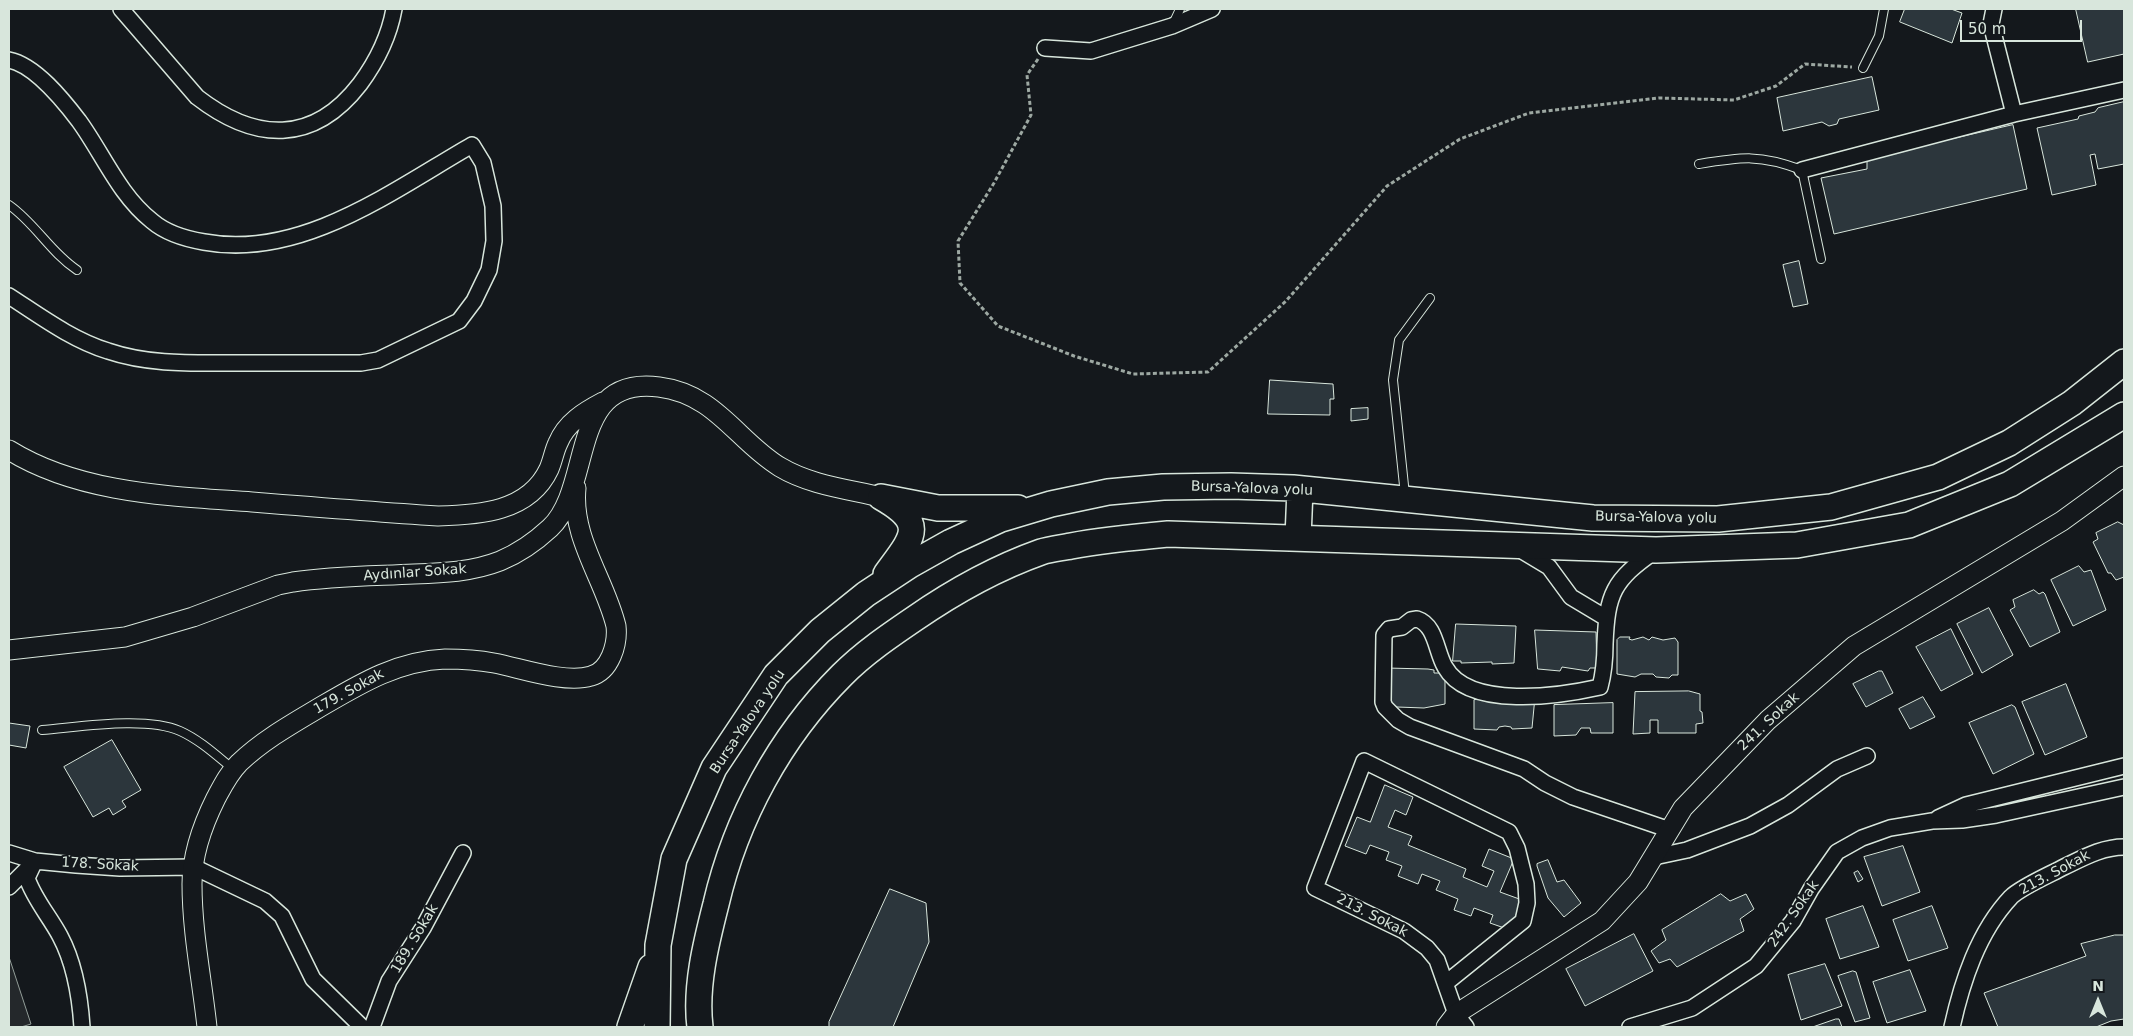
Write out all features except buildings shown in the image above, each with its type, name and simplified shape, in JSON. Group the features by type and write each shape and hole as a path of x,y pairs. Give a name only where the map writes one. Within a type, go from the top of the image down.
{"highway":[{"name":"Bursa-Yalova yolu","path":"657,1027 658,945 674,859 714,768 776,675 820,632 878,586 951,542 1001,519 1038,508 1108,492 1163,487 1231,486 1300,489 1593,518 1718,520 1831,507 1938,477 2009,443 2072,403 2124,362"},
{"name":"Bursa-Yalova yolu","path":"700,1027 698,1010 706,947 722,878 746,814 773,763 807,714 843,674 881,641 930,608 980,578 1042,552 1108,539 1168,534 1656,550 1797,545 1908,525 2010,484 2124,415"},
{"path":"1298,538 1300,489"},
{"path":"881,497 938,508 1038,508"},
{"path":"878,586 905,548 910,538 912,527 910,520 902,509 881,497"},
{"path":"630,1027 658,945"}],"street":[{"path":"121,9 197,97 209,106 237,121 251,126 283,130 296,129 318,122 346,101 364,78 383,47 389,34 394,9"},
{"path":"1045,48 1091,51 1172,26 1212,9"},
{"path":"1994,9 1991,24 2014,114"},
{"path":"9,60 30,69 46,84 90,136 132,201 143,214 166,231 197,241 227,246 266,244 285,240 329,224 375,202 472,145 483,163 492,206 494,241 489,270 474,301 459,321 378,360 361,363 185,364 134,358 84,342 58,328 9,296"},
{"path":"1802,170 2014,114 2124,90"},
{"name":"Aydınlar Sokak","path":"9,650 125,637 193,617 278,585 293,582 456,572 500,561 521,549 551,527 560,517 577,477 588,429 601,409 613,397 631,388 644,386 671,388 681,392 720,414 770,460 794,474 824,485 881,497"},
{"path":"9,450 29,462 92,483 154,495 438,516 476,515 503,509 523,498 534,489 548,470 558,442 572,422 584,412 613,397"},
{"name":"241. Sokak","path":"1456,1023 1602,921 1638,882 1683,808 1768,720 1854,646 2062,521 2124,476"},
{"name":"179. Sokak","path":"207,1027 193,908 194,867 206,819 221,788 233,769 276,734 359,684 397,667 421,661 472,659 571,678 589,677 598,674 611,657 617,635 613,616 582,538 576,503 577,477"},
{"path":"1513,545 1549,567 1571,597 1606,618"},
{"path":"1656,550 1637,563 1618,583 1610,597 1606,618 1604,674 1600,686 1571,694 1503,696 1478,692 1463,686 1452,678 1444,667 1428,626 1422,620 1411,620 1402,627 1389,629 1384,635 1383,702 1390,713 1410,727 1516,766 1549,786 1573,797 1670,830"},
{"path":"1654,857 1687,850 1750,826 1788,805 1837,768 1867,756"},
{"name":"213. Sokak","path":"1446,983 1523,921 1527,904 1526,884 1517,848 1509,832 1364,761 1315,888 1404,931 1416,939 1437,960 1446,983 1456,1023"},
{"name":"242. Sokak","path":"1932,821 1966,805 2124,766"},
{"name":"242. Sokak","path":"1630,1027 1692,1008 1756,966 1792,921 1811,889 1838,852 1862,838 1890,828 1932,821 1962,820 1996,815 2124,787"},
{"name":"213. Sokak","path":"1952,1027 1964,978 1976,948 2012,896 2093,853 2115,847 2124,847"},
{"name":"178. Sokak","path":"9,853 35,861 120,868 194,867"},
{"name":"189. Sokak","path":"372,1027 389,981 423,928 463,853"},
{"path":"9,888 35,861"},
{"path":"35,861 28,878 61,939 70,961 77,987 82,1027"},
{"path":"194,867 265,901 282,916 313,979 362,1027"},
{"path":"9,888 18,886 34,892"}],"lane":[{"path":"1172,26 1180,9"},
{"path":"1863,68 1878,36 1884,9"},
{"path":"1699,164 1740,158 1769,159 1802,170 1821,259"},
{"path":"9,205 30,223 54,252 77,270"},
{"path":"1405,499 1393,380 1399,340 1430,298"},
{"path":"42,730 138,723 157,724 187,734 233,769"}],"path":[{"path":"1045,48 1027,75 1031,115 994,183 958,241 960,283 998,326 1074,356 1132,374 1208,372 1286,301 1387,186 1460,139 1529,113 1659,98 1734,100 1776,86 1805,64 1863,68"}],"shaded area":[{"path":"9,957 31,1024 21,1027 9,1027"}]}
